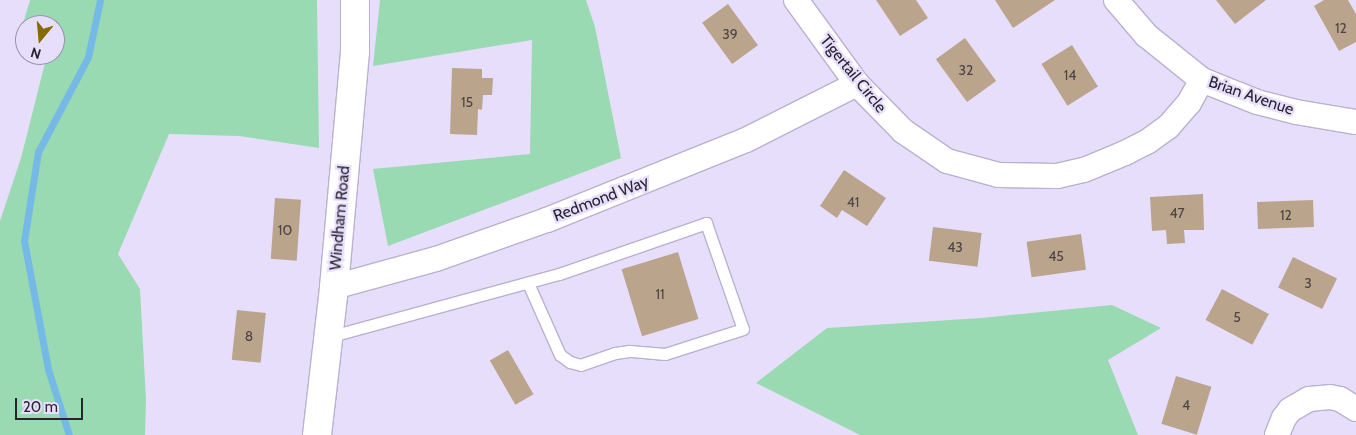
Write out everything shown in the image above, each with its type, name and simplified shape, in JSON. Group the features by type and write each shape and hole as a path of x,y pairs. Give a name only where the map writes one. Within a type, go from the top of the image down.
{"street":[{"name":"Windham Road","path":"317,435 334,287 355,52 355,0"},
{"name":"Tigertail Circle","path":"796,0 857,84 903,131 947,161 999,175 1027,177 1056,176 1084,170 1106,162 1147,142 1168,127 1183,109 1202,80"},
{"name":"Brian Avenue","path":"1116,0 1146,35 1202,80 1267,104 1296,112 1356,122"},
{"name":"Redmond Way","path":"334,287 436,259 547,220 746,140 857,84"},
{"path":"1277,435 1284,418 1290,410 1309,399 1330,397 1340,399 1356,409"}],"lane":[{"path":"328,337 559,274 706,223 742,329 665,354 629,351 615,353 581,365 570,362 560,355 528,283"}],"green space":[{"path":"30,0 317,0 319,148 239,136 169,134 118,254 140,289 146,400 145,435 0,435 0,221 21,158 44,65 65,65 65,15 26,15"},
{"path":"380,0 586,0 595,27 621,158 388,246 373,169 530,154 532,40 373,66"},
{"path":"1112,305 1161,328 1108,360 1138,435 860,435 756,383 827,328 981,318"}],"building":[{"path":"876,0 916,0 928,18 900,36"},
{"path":"995,0 1055,0 1013,28"},
{"path":"1216,0 1266,0 1235,24"},
{"path":"1324,0 1348,0 1356,14 1356,42 1339,51 1314,6"},
{"path":"728,4 758,45 732,64 702,23"},
{"path":"965,38 996,81 967,102 936,59"},
{"path":"1072,45 1098,87 1067,106 1041,64"},
{"path":"452,68 482,69 482,78 493,78 492,95 483,95 482,110 478,109 477,135 450,134"},
{"path":"844,170 886,198 867,226 842,210 837,218 820,206"},
{"path":"1203,194 1204,230 1184,230 1185,243 1167,244 1166,230 1152,231 1150,197"},
{"path":"275,198 301,200 297,261 271,259"},
{"path":"1313,200 1314,227 1258,229 1257,202"},
{"path":"933,227 982,233 977,267 929,261"},
{"path":"1081,234 1086,270 1032,277 1027,242"},
{"path":"678,252 698,319 642,336 622,269"},
{"path":"1293,257 1337,278 1322,309 1278,288"},
{"path":"1222,289 1269,314 1252,345 1206,320"},
{"path":"237,310 266,313 261,363 232,360"},
{"path":"508,350 534,394 515,405 490,360"},
{"path":"1176,376 1211,387 1197,435 1161,424"}],"waterway":[{"path":"69,435 48,369 24,241 38,152 88,57 100,0"}]}
